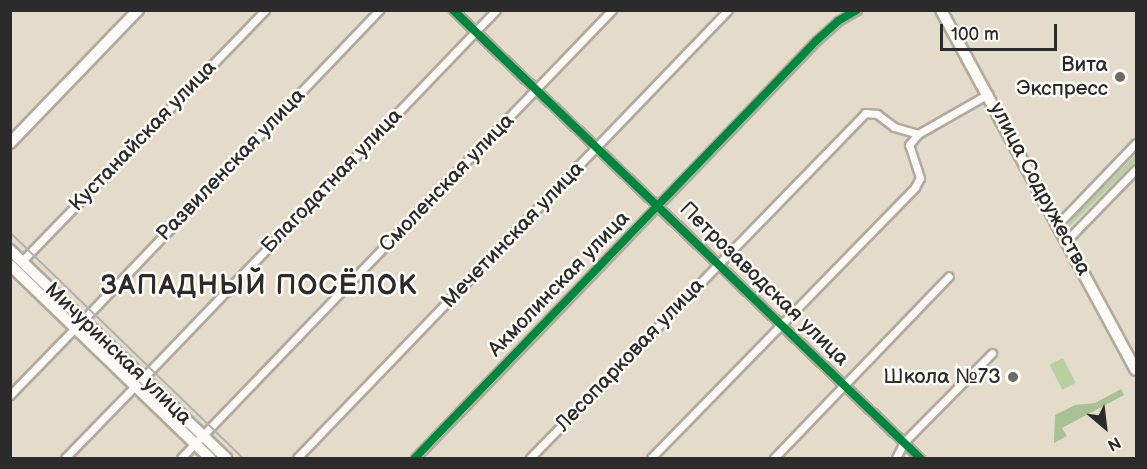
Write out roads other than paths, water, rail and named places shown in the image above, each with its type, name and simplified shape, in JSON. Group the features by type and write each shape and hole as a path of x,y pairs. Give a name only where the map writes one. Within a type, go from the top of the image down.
{"street":[{"path":"10,143 138,10"},
{"name":"Кустанайская улица","path":"14,267 265,10"},
{"name":"Развиленская улица","path":"10,395 380,10"},
{"name":"Петрозаводская улица","path":"453,10 596,150 719,264 920,459"},
{"name":"Благодатная улица","path":"65,459 496,10"},
{"name":"Смоленская улица","path":"181,459 612,10"},
{"name":"Мечетинская улица","path":"297,459 728,10"},
{"name":"Акмолинская улица","path":"415,459 838,21 857,10"},
{"name":"улица Содружества","path":"940,10 1137,370"},
{"path":"651,459 915,188 920,178 909,145 918,134 988,94"},
{"name":"Лесопарковая улица","path":"530,459 865,113 877,114 894,127 918,134"},
{"path":"1058,224 1137,143"},
{"path":"1067,240 1137,169"},
{"name":"Мичуринская улица","path":"10,250 14,267 79,324 199,440 226,459"},
{"path":"774,459 950,276"},
{"path":"896,459 904,442 992,353"},
{"name":"Мичуринская улица","path":"199,440 210,459"}],"tram line":[{"path":"10,232 243,458"}],"place":[{"name":"Вита Экспресс","path":"1120,77"},
{"name":"Школа №73","path":"1013,377"}],"district":[{"name":"ЗАПАДНЫЙ ПОСЁЛОК","path":"259,287"}]}
